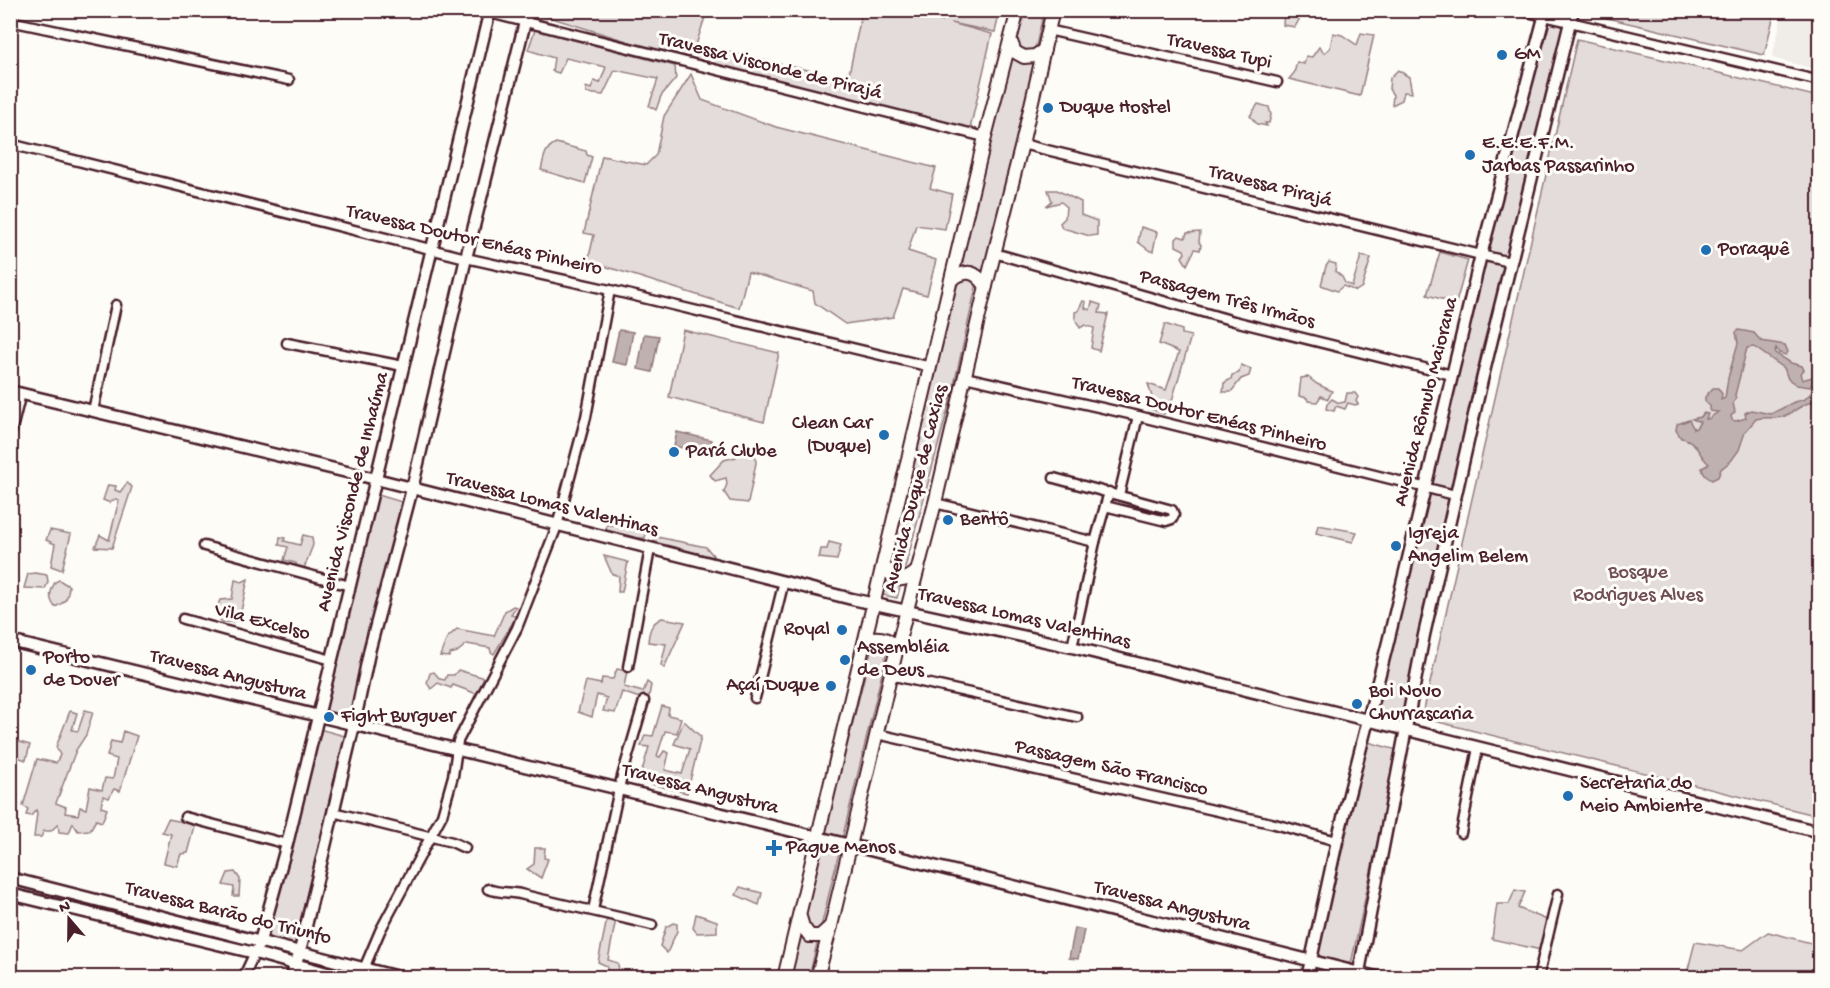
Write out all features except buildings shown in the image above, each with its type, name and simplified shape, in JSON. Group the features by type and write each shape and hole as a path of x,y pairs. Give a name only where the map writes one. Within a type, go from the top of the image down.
{"main road":[{"name":"Avenida Duque de Caxias","path":"784,978 985,137 1018,10"},
{"name":"Avenida Duque de Caxias","path":"817,978 890,675 935,503 1053,10"},
{"path":"1011,42 1016,52 1024,57 1035,56 1044,50"},
{"path":"952,279 962,273 970,272 980,278 986,286"},
{"path":"883,564 890,575 900,579 908,578 916,572"},
{"path":"864,647 872,638 881,637 890,640 897,648"},
{"path":"800,916 803,927 810,936 820,936 831,926"}],"street":[{"name":"Travessa Visconde de Pirajá","path":"478,10 985,137"},
{"path":"291,978 300,951 370,648 412,489 466,258 528,10"},
{"path":"1519,10 1545,13 1570,22 1820,81"},
{"path":"1358,975 1424,635 1455,495 1573,10"},
{"name":"Avenida Visconde de Inhaúma","path":"243,978 258,947 287,844 489,12"},
{"name":"Avenida Rômulo Maiorana","path":"1307,978 1337,842 1369,720 1481,255 1545,13"},
{"path":"10,21 289,80"},
{"name":"Travessa Tupi","path":"1048,30 1277,82"},
{"name":"Travessa Doutor Enéas Pinheiro","path":"10,144 432,250 931,366"},
{"name":"Travessa Pirajá","path":"1022,144 1510,262"},
{"name":"Passagem Três Irmãos","path":"994,253 1234,321 1452,375"},
{"path":"361,973 431,837 447,800 458,741 517,628 557,526 586,417 610,290"},
{"path":"93,411 116,305"},
{"path":"287,343 403,366"},
{"name":"Travessa Doutor Enéas Pinheiro","path":"965,377 1138,416 1455,495"},
{"path":"10,437 16,392"},
{"name":"Travessa Lomas Valentinas","path":"16,392 376,479 874,604 1072,647 1820,832"},
{"path":"1119,495 1138,416"},
{"path":"1054,478 1172,510 1174,515 1172,519 1166,521 1105,506"},
{"path":"1072,647 1095,542 1109,492"},
{"path":"935,503 1095,542"},
{"path":"204,546 350,586"},
{"path":"628,667 650,549"},
{"path":"755,698 784,581"},
{"name":"Vila Excelso","path":"183,619 332,660"},
{"name":"Travessa Angustura","path":"10,641 818,837 1311,961 1358,975 1380,978"},
{"path":"890,675 1077,717"},
{"path":"593,910 621,780 644,701"},
{"name":"Passagem São Francisco","path":"876,734 1271,822 1337,842"},
{"path":"1461,833 1478,748"},
{"path":"333,812 379,822 452,842 465,848"},
{"path":"185,817 287,844"},
{"name":"Travessa Barão do Triunfo","path":"10,878 59,889 258,947 296,964 345,978"},
{"path":"55,904 59,889"},
{"path":"488,889 499,893 516,893 652,925"},
{"name":"Travessa Barão do Triunfo","path":"10,894 258,947 300,951 361,973 402,978"},
{"path":"1538,978 1558,894"}],"shaded area":[{"path":"1783,11 1819,11 1819,70 1772,58"},
{"path":"619,330 633,332 627,365 612,362"},
{"path":"1739,330 1754,333 1761,341 1785,345 1788,352 1786,355 1779,353 1776,348 1775,353 1791,363 1802,366 1804,370 1800,373 1802,380 1812,377 1815,379 1810,387 1797,385 1788,379 1784,368 1754,347 1747,348 1735,395 1736,399 1733,403 1735,412 1731,416 1732,420 1746,418 1745,413 1751,410 1771,414 1805,399 1811,393 1819,392 1819,403 1806,404 1781,417 1756,419 1745,432 1739,450 1721,469 1718,477 1712,480 1702,470 1709,464 1691,442 1681,438 1676,430 1677,424 1689,420 1694,429 1700,422 1692,419 1704,413 1708,414 1706,419 1708,419 1718,412 1710,411 1705,397 1713,388 1718,388 1722,394 1721,400 1725,398 1738,343 1736,332"},
{"path":"644,334 659,336 652,372 638,369"},
{"path":"677,432 712,440 709,454 674,446"},
{"path":"1075,928 1084,930 1078,959 1069,958"}],"green space":[{"path":"542,10 707,11 696,45 848,79 862,11 901,11 942,21 945,11 1000,11 995,32 951,23 992,34 970,129 688,60 542,15"},
{"path":"1595,10 1775,11 1764,55 1594,15"},
{"path":"1024,11 1044,11 1035,50 1029,53 1021,50 1017,42"},
{"path":"1284,11 1297,11 1300,18 1295,27 1283,25"},
{"path":"1546,20 1565,25 1518,216 1482,349 1403,722 1376,714 1374,711 1455,377"},
{"path":"535,30 675,66 676,78 661,96 656,110 649,106 658,79 615,70 603,95 586,93 586,87 591,89 594,81 600,83 606,67 566,58 559,73 552,71 554,58 528,50"},
{"path":"1333,33 1342,35 1357,45 1361,33 1374,35 1360,96 1289,79 1294,73 1297,62 1304,64 1306,56 1312,57 1319,47 1324,53 1330,48"},
{"name":"Bosque Rodrigues Alves","path":"1577,39 1819,97 1819,816 1422,718"},
{"path":"1013,54 1038,59 983,276 959,270"},
{"path":"1398,70 1409,77 1412,93 1404,92 1402,100 1392,105 1393,95 1389,89 1390,78"},
{"path":"691,74 702,100 776,127 936,168 930,188 952,194 945,229 916,225 908,251 936,260 927,295 903,289 893,317 845,324 815,303 813,291 748,272 739,308 588,261 594,235 584,233 602,156 646,165 656,155 664,116"},
{"path":"1258,104 1269,107 1271,115 1269,123 1265,123 1267,126 1257,124 1250,116"},
{"path":"556,143 586,151 587,155 592,157 585,183 541,170 547,151"},
{"path":"1048,190 1057,190 1081,202 1081,215 1097,221 1097,235 1090,236 1062,228 1060,223 1065,218 1066,206 1061,202 1046,206 1052,201"},
{"path":"1141,227 1157,232 1153,251 1138,242"},
{"path":"1200,232 1200,250 1195,249 1187,265 1182,257 1184,250 1176,246 1176,239 1179,236 1185,238 1187,233"},
{"path":"1440,252 1468,260 1456,303 1427,295"},
{"path":"1361,256 1371,258 1362,287 1356,291 1343,286 1337,291 1321,285 1329,262 1336,264 1335,271 1345,283 1352,286"},
{"path":"966,275 977,283 952,394 897,598 883,595 910,473 958,282"},
{"path":"1083,301 1086,302 1085,308 1090,310 1092,302 1101,305 1099,313 1108,314 1099,351 1091,348 1094,328 1085,325 1080,328 1075,318 1075,312 1078,311"},
{"path":"1165,324 1182,330 1182,334 1191,336 1171,404 1164,414 1148,408 1152,397 1148,384 1166,390 1179,352 1159,344"},
{"path":"683,330 779,353 764,422 669,397"},
{"path":"1241,365 1251,369 1249,376 1241,379 1231,392 1223,392 1224,383 1231,379 1232,375 1239,373"},
{"path":"1308,377 1332,391 1328,399 1321,396 1317,402 1308,401 1307,398 1299,396 1301,378"},
{"path":"1347,393 1355,393 1358,397 1356,401 1358,404 1348,403 1345,409 1336,406 1334,411 1326,409 1332,399 1339,403 1345,402"},
{"path":"740,446 755,449 756,463 748,503 730,501 724,492 727,484 726,478 715,481 710,475 724,460 736,457"},
{"path":"127,483 132,487 112,548 95,547 100,535 109,540 119,500 115,499 110,503 103,500 108,485 116,486 115,490 120,492"},
{"path":"375,494 405,503 353,720 322,712"},
{"path":"607,524 646,533 645,538 637,538 633,542 605,535"},
{"path":"1318,525 1357,532 1353,542 1316,533"},
{"path":"50,530 71,534 62,570 51,566 55,544 46,540"},
{"path":"303,535 312,537 313,545 303,571 298,570 296,563 284,560 288,547 279,545 280,537 285,538 284,541 300,545"},
{"path":"657,537 706,547 713,555 711,559 655,548 653,543"},
{"path":"829,542 841,545 837,560 819,558 821,549 827,549"},
{"path":"604,556 628,562 622,592 618,592 619,576 612,574"},
{"path":"28,574 47,575 48,582 45,589 24,588"},
{"path":"248,579 240,616 233,622 222,622 215,613 220,600 232,599 235,580 242,582"},
{"path":"59,580 69,586 69,590 64,601 55,607 50,595 55,582"},
{"path":"513,606 516,607 511,614 516,617 494,654 490,648 467,644 457,652 450,654 449,657 440,656 447,638 457,629 494,636 505,611"},
{"path":"662,618 685,622 664,668 661,665 666,644 648,642 651,628"},
{"path":"873,643 888,645 809,977 788,978"},
{"path":"617,669 627,671 624,687 643,692 647,682 651,685 648,701 622,692 615,713 603,711 607,698 597,695 592,717 578,712 586,681 601,684 602,678 613,679"},
{"path":"458,670 485,678 477,694 453,685 451,688 438,683 431,689 427,683 430,673 434,672 440,679 445,680 447,675 454,675"},
{"path":"662,706 669,708 668,715 681,718 677,733 665,731 657,756 660,757 664,751 669,753 665,770 682,774 690,749 674,744 684,721 701,737 687,793 639,781 649,747 641,746 645,735 653,736"},
{"path":"85,710 93,712 86,735 76,750 56,803 66,807 65,813 78,815 80,807 86,809 90,787 102,790 105,778 113,779 117,759 107,756 111,741 120,743 123,731 137,736 120,791 114,789 109,798 103,796 101,807 107,809 102,822 96,820 90,830 78,831 73,823 69,833 59,832 58,824 51,831 44,831 41,837 34,837 36,810 31,816 26,815 28,809 23,806 37,759 56,763 60,755 56,747 70,711 77,713 72,730 78,731"},
{"path":"319,729 345,736 294,947 264,940"},
{"path":"16,741 30,745 26,760 11,755"},
{"path":"1368,742 1397,750 1351,964 1317,957"},
{"path":"168,819 193,824 195,827 188,853 181,854 177,866 164,863 171,834 162,832"},
{"path":"535,848 545,848 544,858 548,859 541,878 527,869 534,864"},
{"path":"235,872 240,879 239,896 233,896 234,887 223,885 228,873"},
{"path":"740,887 762,893 759,905 736,895"},
{"path":"1515,890 1525,892 1518,908 1547,920 1541,950 1492,939 1497,904 1509,904"},
{"path":"696,914 717,921 717,932 697,933 693,928"},
{"path":"607,919 616,919 608,960 618,963 619,973 616,977 607,977 607,966 598,962"},
{"path":"673,923 677,924 677,931 667,953 660,946 666,927"},
{"path":"1768,932 1819,945 1819,977 1686,977 1695,942 1743,950"},
{"path":"1314,967 1354,975 1353,977 1311,978"}],"place":[{"name":"GM","path":"1502,55"},
{"name":"Duque Hostel","path":"1048,108"},
{"name":"E.E.E.F.M. Jarbas Passarinho","path":"1470,155"},
{"name":"Poraquê","path":"1706,250"},
{"name":"Clean Car (Duque)","path":"884,435"},
{"name":"Pará Clube","path":"674,452"},
{"name":"Bentô","path":"948,520"},
{"name":"Igreja Angelim Belem","path":"1396,546"},
{"name":"Royal","path":"842,630"},
{"name":"Assembléia de Deus","path":"845,660"},
{"name":"Porto de Dover","path":"31,670"},
{"name":"Açaí Duque","path":"831,686"},
{"name":"Boi Novo Churrascaria","path":"1357,704"},
{"name":"Fight Burguer","path":"329,717"},
{"name":"Secretaria do Meio Ambiente","path":"1568,796"},
{"name":"Pague Menos","path":"774,848"}]}
